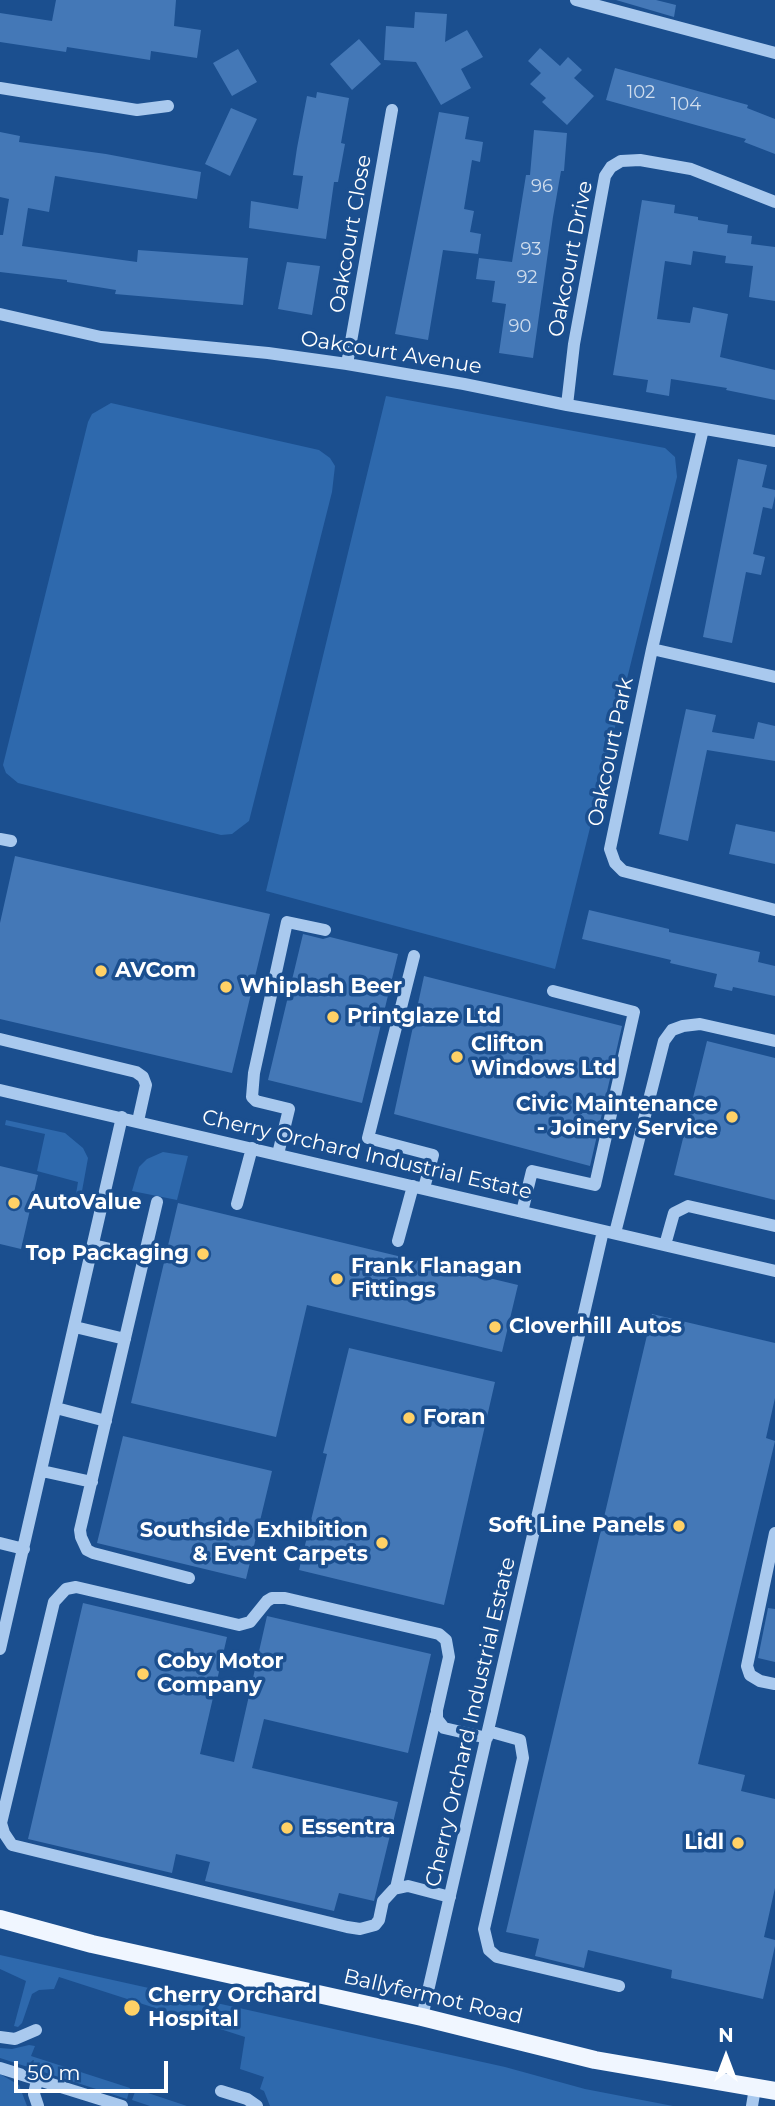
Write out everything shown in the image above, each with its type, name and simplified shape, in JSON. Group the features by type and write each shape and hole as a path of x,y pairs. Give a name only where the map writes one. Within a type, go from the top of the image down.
{"main road":[{"name":"Ballyfermot Road","path":"0,1919 105,1947 422,2017 594,2060 775,2091"}],"street":[{"path":"576,0 775,53"},
{"path":"0,88 137,110 168,106"},
{"name":"Oakcourt Close","path":"347,364 392,110"},
{"name":"Oakcourt Drive","path":"567,405 576,331 605,176 611,167 621,161 640,160 691,169 775,202"},
{"name":"Oakcourt Avenue","path":"0,314 101,337 347,364 775,441"},
{"name":"Oakcourt Park","path":"703,429 652,649 610,849 615,863 623,871 775,910"},
{"path":"652,649 775,677"},
{"path":"278,1154 289,1109 256,1101 251,1097 254,1073 287,922 325,930"},
{"path":"398,1241 433,1155 368,1138 414,956"},
{"path":"522,1212 532,1171 595,1185 634,1012 553,991"},
{"path":"609,1232 664,1041 672,1030 700,1024 775,1041"},
{"path":"0,1039 136,1072 143,1077 146,1085 138,1121"},
{"name":"Cherry Orchard Industrial Estate","path":"0,1090 775,1271"},
{"path":"0,1649 122,1117"},
{"path":"237,1205 252,1148"},
{"path":"158,1202 80,1531 87,1550 189,1578"},
{"path":"665,1245 674,1213 688,1206 775,1226"},
{"name":"Cherry Orchard Industrial Estate","path":"422,2017 609,1232"},
{"path":"93,1245 145,1257"},
{"path":"75,1326 125,1339"},
{"path":"56,1408 106,1421"},
{"path":"41,1471 92,1482"},
{"path":"775,1533 747,1665 750,1675 760,1681 775,1684"},
{"path":"0,1543 24,1549"},
{"path":"396,1888 449,1657 446,1640 439,1634 285,1598 272,1598 261,1606 250,1622 239,1625 82,1587 66,1590 54,1602 1,1823 12,1845 360,1929 375,1925 388,1892 396,1888 408,1886 450,1897"},
{"path":"438,1708 438,1719 444,1728 520,1740 523,1758 484,1930 489,1950 497,1957 619,1986"},
{"path":"0,2037 15,2039 36,2030"},
{"path":"0,2068 121,2106"},
{"path":"37,2080 34,2094 38,2106"},
{"path":"752,2106 755,2088"},
{"path":"221,2091 247,2099 257,2106"}],"shaded area":[{"path":"386,396 665,448 675,457 677,477 555,969 266,891"},
{"path":"111,403 319,450 330,458 335,466 332,492 249,821 232,834 221,835 18,783 6,773 3,765 88,422 92,414"},
{"path":"6,1120 65,1133 83,1148 88,1158 80,1202 75,1200 78,1182 37,1171 45,1134 5,1125"},
{"path":"163,1152 188,1156 177,1200 132,1191 139,1167 147,1159"},
{"path":"0,1955 505,2067 585,2089 673,2106 270,2106 264,2091 260,2089 264,2077 240,2069 245,2037 59,1977 54,1989 39,1990 32,1994 22,2023 18,2027 14,2026 26,1981 0,1969"},
{"path":"35,2046 31,2056 130,2088 127,2099 0,2058 0,2048 12,2049"},
{"path":"0,2074 19,2085 27,2106 0,2106"},
{"path":"136,2089 187,2106 150,2106 132,2100"}],"building":[{"path":"56,0 176,0 174,26 201,30 197,58 151,51 150,60 67,47 66,52 0,42 0,13 52,21"},
{"path":"616,0 656,0 676,5 674,17"},
{"path":"415,12 447,14 445,42 467,30 483,57 461,69 471,88 441,105 416,62 384,60 386,26 414,28"},
{"path":"359,39 381,64 352,90 330,64"},
{"path":"540,48 560,66 568,57 582,70 574,78 594,96 567,125 542,102 546,98 530,84 541,73 528,61"},
{"path":"238,49 257,82 232,96 213,63"},
{"path":"615,68 748,105 747,108 775,119 775,154 744,142 746,139 606,100"},
{"path":"317,92 349,98 341,143 345,144 338,182 334,182 326,239 249,228 251,201 298,209 303,176 293,175 297,148 307,96 316,98"},
{"path":"231,108 257,119 230,176 205,164"},
{"path":"439,112 469,117 465,139 483,142 480,162 472,160 464,209 474,211 470,232 481,234 478,254 443,250 428,340 395,334"},
{"path":"534,130 567,133 564,171 561,171 553,217 533,358 499,353 506,304 492,302 495,281 476,279 479,258 512,262 526,175 530,175"},
{"path":"0,132 20,136 19,142 106,154 201,172 197,199 55,176 49,212 28,208 22,246 137,262 138,250 248,258 243,305 115,294 116,290 67,280 0,272 0,235 3,235 9,199 0,197"},
{"path":"642,200 675,205 674,213 728,225 727,233 752,236 751,244 775,247 775,301 749,297 753,266 725,263 726,256 693,251 691,265 665,261 657,319 690,323 693,307 728,314 720,357 775,370 775,400 726,390 727,388 671,379 669,396 646,392 648,380 613,375"},
{"path":"287,262 320,266 312,315 278,309"},
{"path":"738,459 767,465 762,487 775,490 775,496 772,509 763,507 753,554 765,557 761,575 746,572 732,643 703,637"},
{"path":"686,709 716,715 712,732 754,739 758,722 775,726 775,761 707,750 688,841 659,834"},
{"path":"736,824 775,832 775,864 729,854"},
{"name":"AVCom","path":"15,856 270,914 232,1073 0,1019 0,923"},
{"path":"589,910 669,929 669,932 760,952 758,962 775,966 775,996 733,987 732,991 714,987 717,974 582,939"},
{"name":"Printglaze Ltd","path":"303,934 323,939 330,937 398,954 362,1103 268,1080"},
{"path":"424,976 622,1026 590,1166 394,1114"},
{"name":"Civic Maintenance - Joinery Service","path":"707,1041 775,1058 775,1200 674,1175"},
{"path":"0,1166 38,1175 21,1249 0,1244"},
{"path":"178,1203 518,1285 502,1352 307,1305 276,1437 131,1403"},
{"path":"652,1314 775,1343 775,1398 766,1438 775,1441 698,1764 745,1775 741,1791 775,1799 775,1888 764,1937 775,1940 775,1946 763,1999 671,1978 672,1970 588,1950 584,1968 535,1956 539,1939 506,1932"},
{"path":"349,1348 495,1382 444,1605 299,1570 327,1454 323,1453"},
{"path":"123,1436 272,1471 246,1579 97,1543"},
{"path":"83,1603 227,1637 200,1754 234,1762 267,1616 431,1654 408,1753 264,1719 252,1768 398,1802 374,1901 339,1893 334,1911 205,1881 210,1862 176,1854 172,1873 28,1839"},
{"path":"768,1608 775,1609 775,1662 758,1658"}],"place":[{"name":"AVCom","path":"101,971"},
{"name":"Whiplash Beer","path":"226,987"},
{"name":"Printglaze Ltd","path":"333,1017"},
{"name":"Clifton Windows Ltd","path":"457,1057"},
{"name":"Civic Maintenance - Joinery Service","path":"732,1117"},
{"name":"AutoValue","path":"14,1203"},
{"name":"Top Packaging","path":"203,1254"},
{"name":"Frank Flanagan Fittings","path":"337,1279"},
{"name":"Cloverhill Autos","path":"495,1327"},
{"name":"Foran","path":"409,1418"},
{"name":"Soft Line Panels","path":"679,1526"},
{"name":"Southside Exhibition & Event Carpets","path":"382,1543"},
{"name":"Coby Motor Company","path":"143,1674"},
{"name":"Essentra","path":"287,1828"},
{"name":"Lidl","path":"738,1843"},
{"name":"Cherry Orchard Hospital","path":"132,2008"}]}
